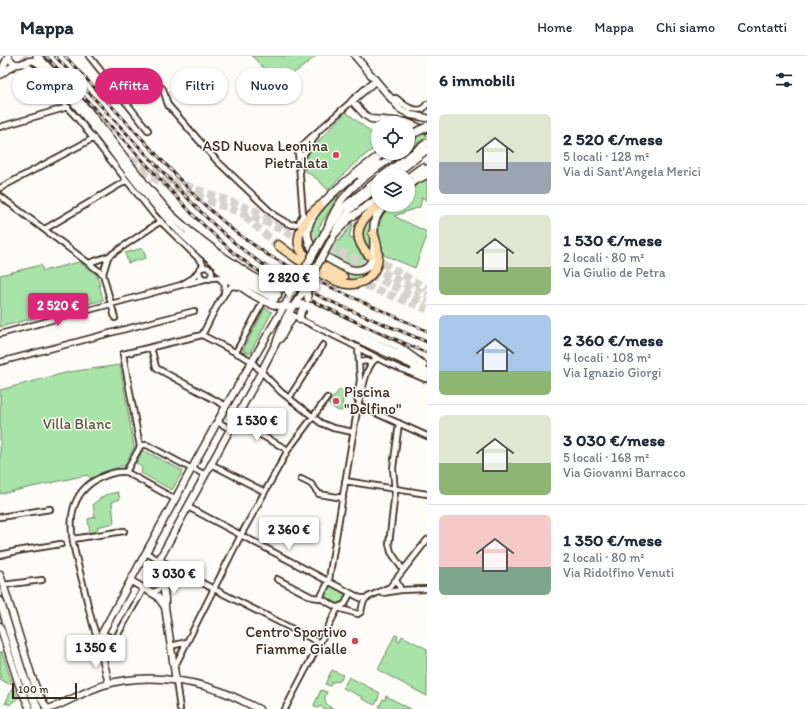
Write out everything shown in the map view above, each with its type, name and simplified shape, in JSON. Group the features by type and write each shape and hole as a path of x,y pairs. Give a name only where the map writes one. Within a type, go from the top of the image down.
{"highway":[{"path":"320,206 301,228 298,238 299,247 303,254 307,257 343,277"},
{"path":"369,255 360,244 358,230 361,222 371,212"},
{"path":"278,245 291,256 312,268 341,283 352,284 361,282 367,278 374,271 377,265 378,251 373,233"}],"main road":[{"path":"37,56 83,106 170,214 226,259 250,275 276,297 291,289 301,276 326,232 343,208 371,186"},
{"path":"415,133 427,127"},
{"path":"393,168 427,143"},
{"path":"374,160 354,175 320,206 309,224 308,234 310,243 315,250 348,269 361,270 371,262 374,256 373,233 376,217 380,212"},
{"path":"415,179 424,168"},
{"path":"0,601 23,675 38,709"}],"street":[{"path":"0,74 8,56 11,60 27,65 33,70 68,107 150,209 201,261 203,264 192,279 181,284"},
{"path":"89,56 98,68"},
{"path":"355,56 400,109 408,114 427,118"},
{"path":"0,74 8,68 30,60 36,62 59,86 92,125 154,204 211,263 238,285"},
{"path":"163,89 168,105 228,173 281,220 292,226 296,225 300,221 303,214 299,156 304,154 317,133 375,81"},
{"path":"391,99 396,98 406,106 413,109 423,109 427,104"},
{"path":"352,102 371,119"},
{"path":"127,104 148,130"},
{"path":"0,127 68,107"},
{"path":"415,125 427,131"},
{"path":"0,188 94,138"},
{"path":"403,168 427,150"},
{"path":"346,183 386,160"},
{"path":"326,232 332,213 344,195 388,160"},
{"path":"415,173 424,168"},
{"path":"415,182 427,175"},
{"path":"45,229 124,182"},
{"path":"159,560 261,372 276,343 282,326 291,314 295,304 333,237 338,224 345,214 371,193"},
{"path":"0,196 103,274"},
{"path":"333,237 349,219 371,203"},
{"path":"89,263 109,256 161,221"},
{"path":"196,247 241,280 276,297 291,314 300,320 412,374 427,379"},
{"path":"109,256 103,274 116,318"},
{"path":"200,269 206,266 211,269 212,274 207,279"},
{"path":"200,269 200,276 207,279"},
{"path":"218,278 226,285 221,300"},
{"path":"0,334 181,284 207,279 224,278 264,300 276,297"},
{"path":"202,335 221,300 230,287 238,285"},
{"path":"306,285 309,310"},
{"path":"98,639 251,361 284,307 291,289"},
{"path":"276,297 276,320"},
{"path":"236,352 264,300"},
{"path":"284,307 295,304 304,304 309,310 427,379"},
{"path":"300,320 301,310 304,308 399,347 425,365"},
{"path":"0,362 194,311"},
{"path":"140,447 123,354 202,335 251,361 288,398 321,423 330,428 353,432"},
{"path":"288,398 324,345"},
{"path":"151,347 156,367 158,369 226,406"},
{"path":"358,347 362,381"},
{"path":"381,351 427,372"},
{"path":"320,598 328,581 362,381 371,364 378,358"},
{"path":"359,362 367,361 371,364"},
{"path":"174,668 241,535 288,450 327,398"},
{"path":"358,405 427,436"},
{"path":"234,420 288,450"},
{"path":"218,422 230,429"},
{"path":"399,423 393,468 395,492 389,544 391,552 403,570"},
{"path":"126,472 141,445 144,444 205,475"},
{"path":"211,464 266,492"},
{"path":"109,684 73,539 72,512 83,490 92,482 101,477 126,472 174,499"},
{"path":"301,479 311,484 319,494 343,498"},
{"path":"345,481 427,494"},
{"path":"188,507 356,597 366,598 388,588 427,540"},
{"path":"0,517 50,509"},
{"path":"73,539 124,531"},
{"path":"0,555 61,544"},
{"path":"146,553 320,643"},
{"path":"131,581 153,592 158,590 171,567"},
{"path":"0,574 34,682 47,709 93,689 109,684 143,679 176,681 216,690 259,709"},
{"path":"277,579 312,597 320,598 338,608 360,613 366,598"},
{"path":"3,585 42,580"},
{"path":"396,580 401,590"},
{"path":"163,582 165,607 180,709"},
{"path":"146,589 159,598 165,607"},
{"path":"100,649 111,645 115,640 146,589"},
{"path":"377,594 401,590 427,589"},
{"path":"285,709 338,608 345,604 350,593"},
{"path":"0,626 19,685 30,709"},
{"path":"102,633 115,640"},
{"path":"171,646 187,642"}],"green space":[{"path":"252,56 316,56 301,68 264,68"},
{"name":"ASD Nuova Leonina Pietralata","path":"346,112 371,132 371,151 354,164 328,190 317,179 305,171 303,160"},
{"path":"416,129 427,136 415,145"},
{"path":"427,178 427,201 422,197 420,207 415,209 415,186"},
{"path":"339,195 318,229 339,241 353,223 349,237 355,238 362,253 363,226 375,212 370,230 371,255 368,262 363,266 354,268 348,266 321,251 314,245 311,239 313,225 317,217 328,204"},
{"path":"385,212 406,212 394,216 427,232 427,236 415,268 384,255 379,234 382,217"},
{"path":"305,229 307,244 349,272 372,265 372,270 361,279 347,281 307,254 303,242"},
{"path":"143,248 146,258 128,263 125,253"},
{"path":"79,262 97,275 103,300 0,327 0,275 41,265 43,271"},
{"path":"265,308 272,312 250,353 248,353 243,350"},
{"name":"Villa Blanc","path":"120,365 134,447 125,465 100,473 95,478 91,479 87,475 0,494 0,390 69,372"},
{"name":"Piscina \"Delfino\"","path":"340,389 345,393 342,411 337,410 328,404"},
{"path":"143,450 183,471 172,490 141,473 141,467 136,463"},
{"path":"118,492 120,499 112,502 114,523 97,527 99,534 90,535 88,519 95,517 93,504 105,495"},
{"path":"329,585 348,596 344,603 340,605 323,596"},
{"path":"395,635 398,636 397,640 399,642 402,636 427,649 427,696 378,670"},
{"path":"0,652 2,652 12,683 9,684 0,679"},
{"path":"332,670 343,675 340,681 332,682 330,686 325,684"},
{"path":"349,677 380,693 375,705 343,688"},
{"path":"13,686 18,698 9,705 8,703 5,704"},
{"path":"321,690 327,692 325,701 329,707 333,709 324,709 320,706 318,708 315,707 314,705"},
{"path":"386,696 411,709 382,709 379,707 383,699 385,700"}],"tunnel":[{"path":"23,56 103,142"},
{"path":"121,153 129,159 166,178 255,211 306,234 427,295"},
{"path":"422,167 427,164"},
{"path":"130,167 179,190 266,222 427,303"},
{"path":"245,217 278,245"},
{"path":"372,257 427,289"},
{"path":"343,277 427,309"},
{"path":"278,295 310,312"},
{"path":"275,299 308,316"}],"railway":[{"path":"46,56 196,218 234,253 283,287 427,353"},
{"path":"55,56 195,206 244,251 277,274 319,296 427,342"},
{"path":"65,56 198,199 234,231 268,255 317,281 427,331"}],"place":[{"name":"ASD Nuova Leonina Pietralata","path":"336,155"},
{"name":"Piscina \"Delfino\"","path":"336,401"},
{"name":"Centro Sportivo Fiamme Gialle","path":"355,641"}]}
